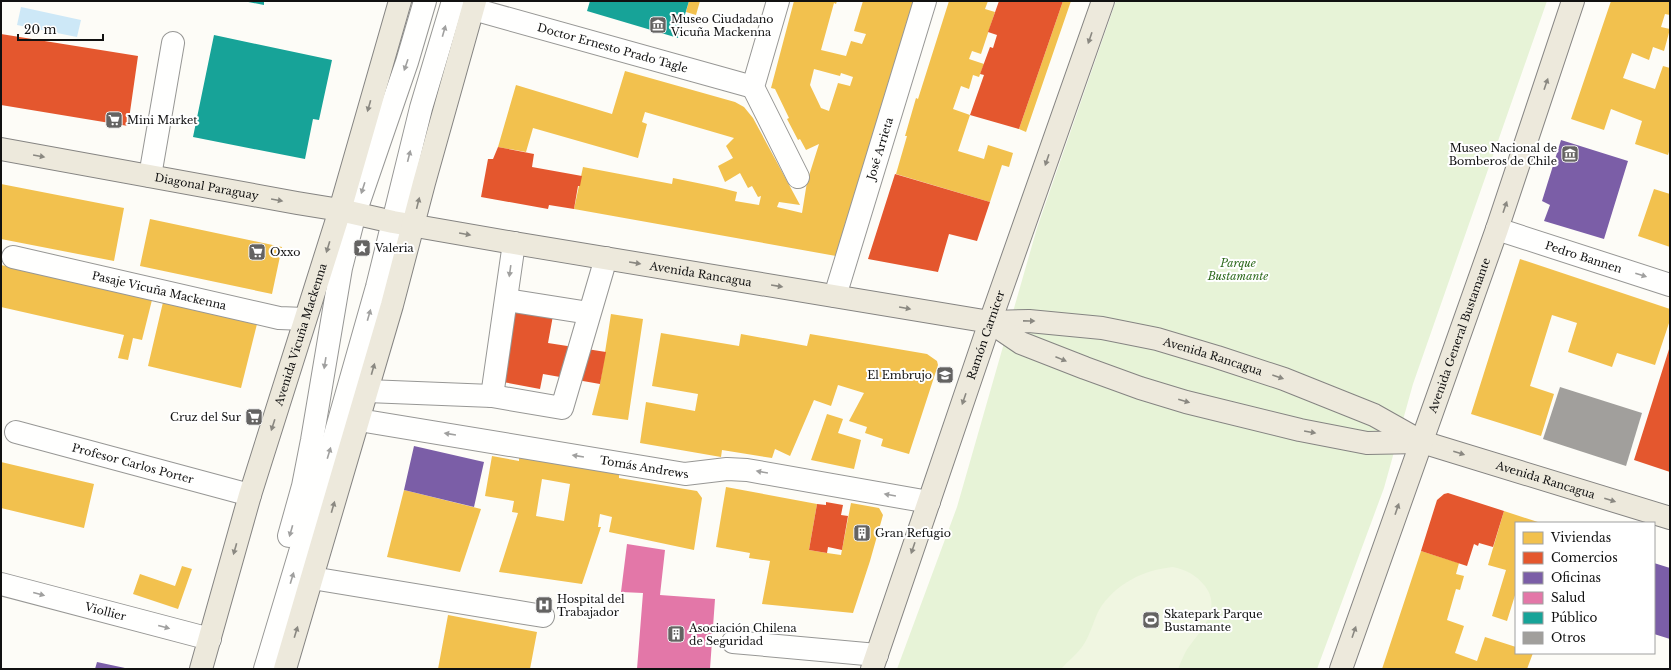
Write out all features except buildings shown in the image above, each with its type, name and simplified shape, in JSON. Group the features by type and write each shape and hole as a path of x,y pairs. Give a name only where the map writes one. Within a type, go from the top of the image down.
{"main road":[{"name":"Avenida Vicuña Mackenna","path":"201,669 250,495 305,320 347,212 400,1"},
{"name":"Ramón Carnicer","path":"875,662 990,322 1103,1"},
{"name":"Avenida General Bustamante","path":"1341,669 1497,229 1573,1"},
{"path":"285,669 367,390 403,223 474,5"},
{"name":"Diagonal Paraguay","path":"1,149 403,223"},
{"name":"Avenida Rancagua","path":"403,223 514,243 990,322 1030,321 1058,323 1102,328 1157,339 1284,379 1379,417 1422,442 1670,518"},
{"name":"Avenida Rancagua","path":"990,322 1021,343 1092,371 1186,402 1300,430 1367,443 1422,442"}],"street":[{"path":"249,669 286,549 303,486 318,408 341,268 347,212 407,62 425,1"},
{"path":"265,669 333,442 377,287 403,223 422,108 453,1"},
{"path":"778,1 754,87 798,177"},
{"name":"José Arrieta","path":"835,296 925,1"},
{"name":"Doctor Ernesto Prado Tagle","path":"474,5 754,87"},
{"path":"150,176 173,43"},
{"name":"Pedro Bannen","path":"1497,229 1670,285"},
{"path":"492,396 514,243"},
{"name":"Pasaje Vicuña Mackenna","path":"13,256 279,318 305,320"},
{"path":"367,390 492,396 562,408 606,258"},
{"path":"507,300 589,313"},
{"name":"Tomás Andrews","path":"359,420 686,474 727,468 747,470 929,502"},
{"name":"Profesor Carlos Porter","path":"16,432 250,495"},
{"path":"312,578 543,616"},
{"name":"Viollier","path":"1,584 210,638"},
{"path":"733,642 875,662"}],"green space":[{"name":"Parque Bustamante","path":"1116,1 1547,1 1413,384 1384,488 1317,669 897,669 957,507 1037,228"},
{"name":"Skatepark Parque Bustamante","path":"1173,567 1187,571 1195,576 1205,586 1210,594 1211,602 1209,616 1201,631 1187,650 1178,669 1061,669 1082,647 1099,610 1113,593 1131,580 1141,575 1151,571"}],"water":[{"path":"21,7 81,20 77,37 17,25"}],"place":[{"name":"Museo Ciudadano Vicuña Mackenna","path":"658,25"},
{"name":"Mini Market","path":"114,120"},
{"name":"Museo Nacional de Bomberos de Chile","path":"1570,154"},
{"name":"Valeria","path":"362,248"},
{"name":"Oxxo","path":"257,252"},
{"name":"El Embrujo","path":"945,375"},
{"name":"Cruz del Sur","path":"254,417"},
{"name":"Gran Refugio","path":"862,533"},
{"name":"Hospital del Trabajador","path":"544,605"},
{"name":"Skatepark Parque Bustamante","path":"1151,620"},
{"name":"Asociación Chilena de Seguridad","path":"676,634"}]}
